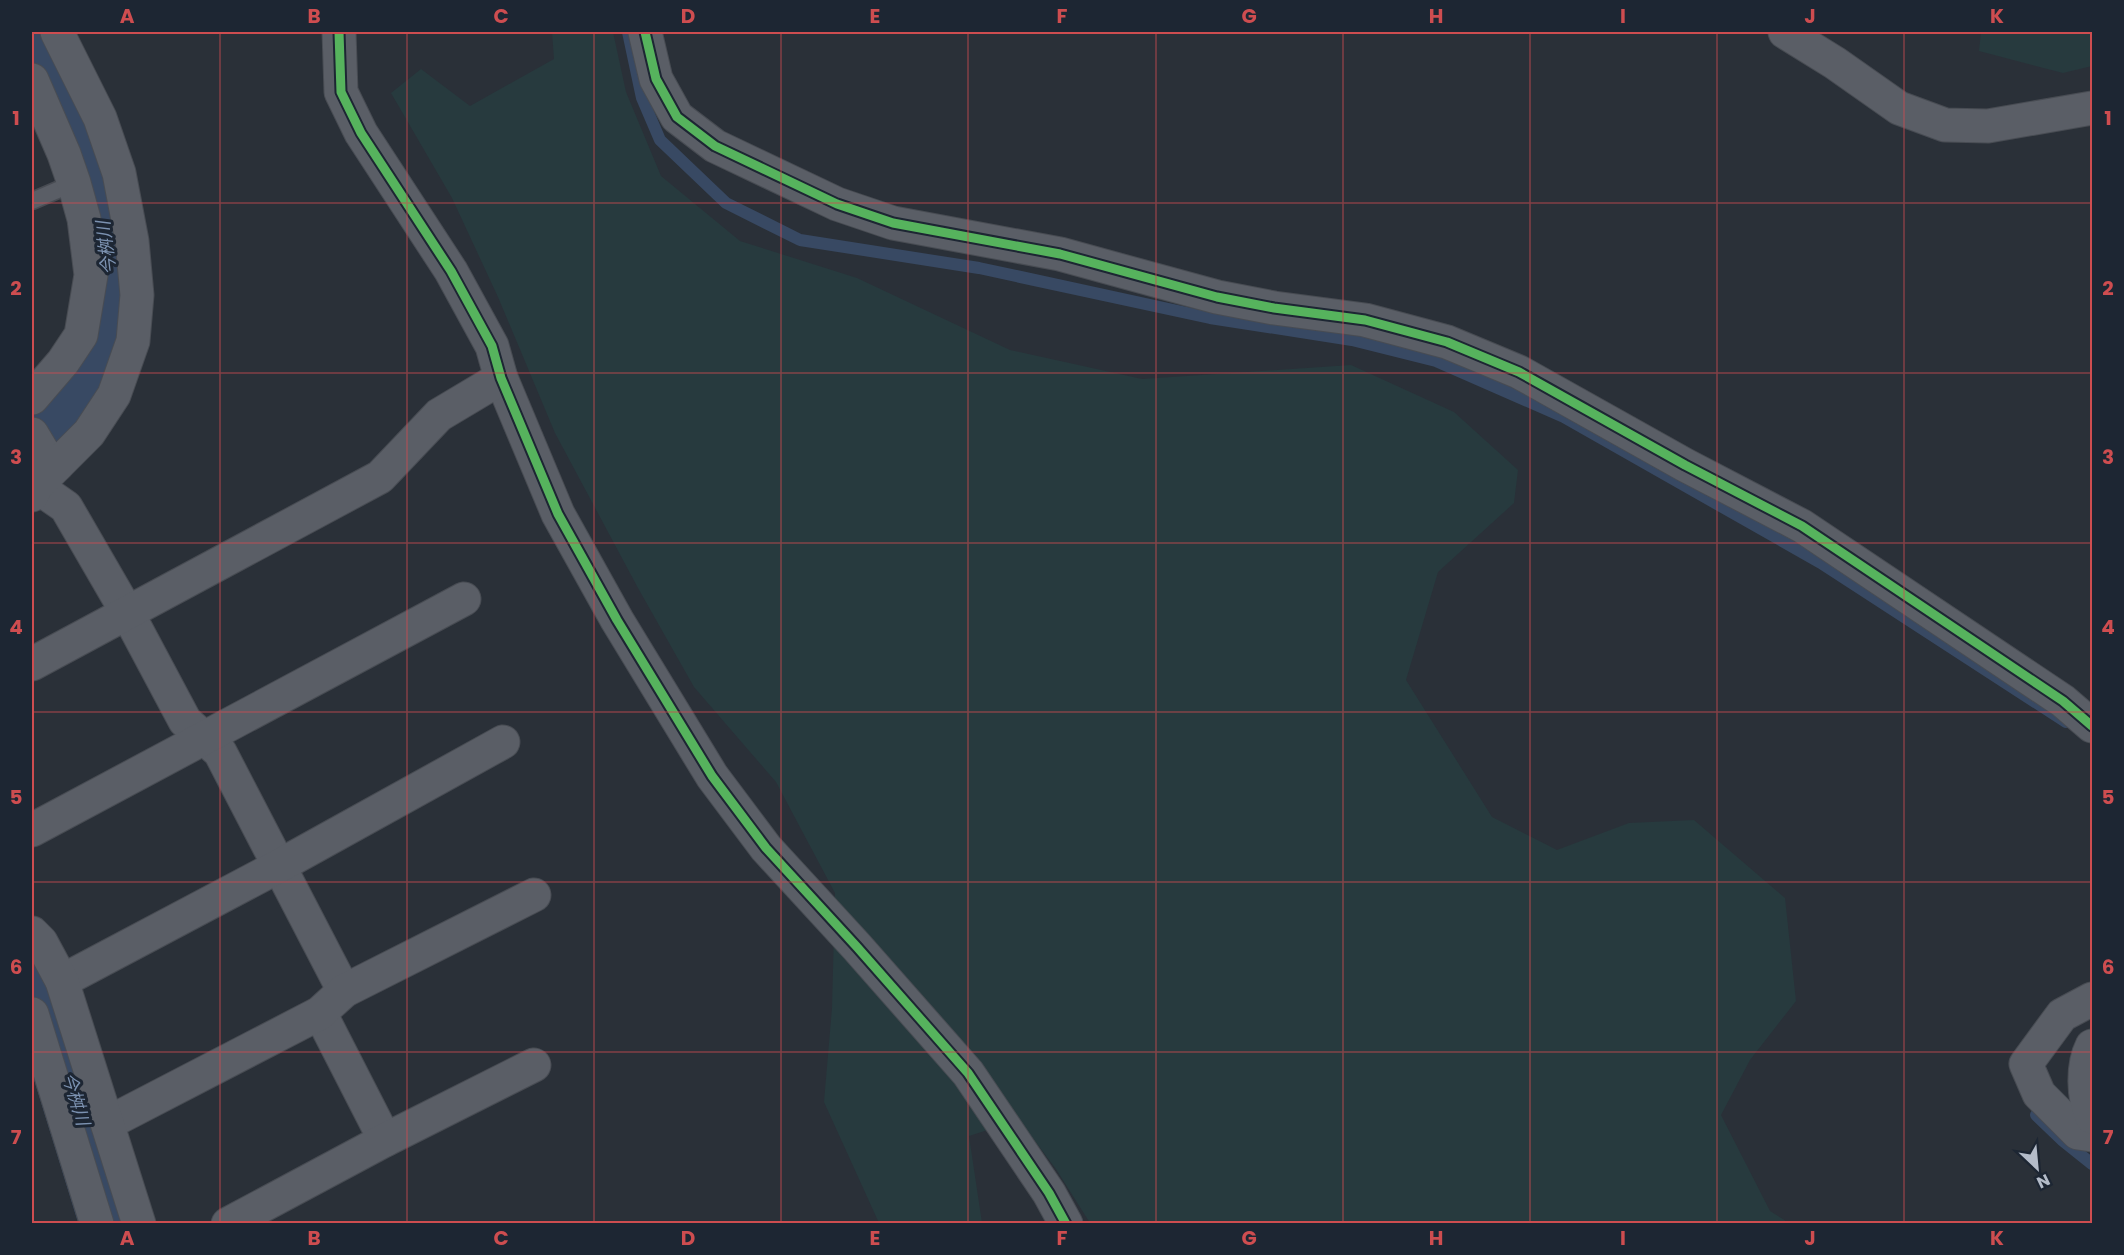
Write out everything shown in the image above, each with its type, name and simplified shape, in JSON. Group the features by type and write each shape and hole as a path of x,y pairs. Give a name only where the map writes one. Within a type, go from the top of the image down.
{"street":[{"path":"42,482 89,434 114,394 133,341 137,295 132,241 119,173 100,118 57,32"},
{"path":"339,32 341,92 361,133 451,271 492,346 501,378 558,514 617,620 712,776 766,848 968,1073 1049,1193 1066,1224"},
{"path":"645,32 656,79 676,117 715,146 837,204 893,223 1060,254 1217,297 1274,308 1365,320 1447,342 1519,372 1685,465 1802,526 2063,701 2092,726"},
{"path":"1785,32 1899,108 1945,125 1988,126 2092,108"},
{"path":"32,80 74,183 84,219 91,275 81,335 63,362 32,398"},
{"path":"32,664 380,477 439,415 501,378"},
{"path":"32,434 44,454 42,482 66,507 128,614 185,721 220,752 344,991"},
{"path":"32,830 202,737 464,599"},
{"path":"62,981 279,866 503,742"},
{"path":"108,1123 320,1013 344,991 534,895"},
{"path":"32,933 40,942 62,981 139,1224"},
{"path":"2092,999 2062,1015 2026,1064 2039,1094 2078,1133 2092,1135"},
{"path":"320,1013 385,1140"},
{"path":"33,1019 97,1224"},
{"path":"2092,1046 2086,1057 2085,1088 2092,1118"},
{"path":"228,1224 385,1140 534,1065"}],"lane":[{"path":"32,201 74,183"}],"green space":[{"path":"552,32 613,32 626,92 661,176 740,241 857,278 1010,350 1142,379 1351,365 1454,412 1518,470 1514,503 1438,572 1406,680 1492,817 1557,850 1629,823 1694,820 1785,898 1796,1001 1750,1060 1721,1115 1770,1211 1789,1223 1090,1223 1056,1169 1019,1120 969,1136 982,1223 879,1223 824,1102 832,1008 835,893 776,782 694,687 638,588 555,433 498,297 452,198 391,93 421,69 470,106 554,59"},
{"path":"1981,32 2092,32 2092,66 2063,73 1979,51"}],"waterway":[{"path":"628,32 642,98 660,140 726,203 800,240 979,268 1210,318 1352,340 1436,361 1564,417 1821,563 2066,722"},
{"name":"今桝川","path":"32,36 74,127 99,196 111,271 105,339 87,389 62,423 32,448"},
{"name":"今桝川","path":"32,976 54,1029 114,1224"},
{"path":"2036,1115 2092,1164"}],"cycle path":[{"path":"339,32 341,92 361,133 451,271 492,346 501,378 558,514 617,620 712,776 766,848 968,1073 1049,1193 1066,1224"},
{"path":"645,32 656,79 677,117 715,146 837,204 893,223 1060,254 1217,297 1274,308 1365,320 1447,342 1519,372 1685,465 1802,526 2063,701 2092,726"}]}
